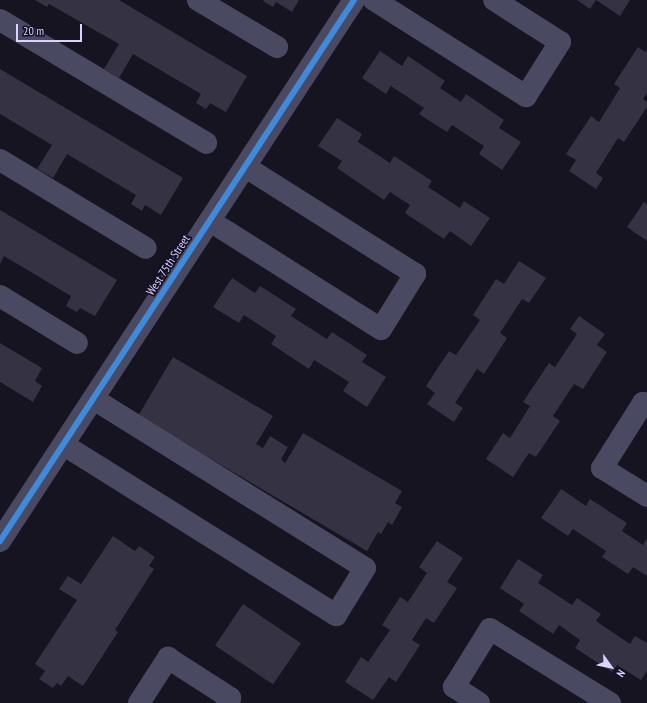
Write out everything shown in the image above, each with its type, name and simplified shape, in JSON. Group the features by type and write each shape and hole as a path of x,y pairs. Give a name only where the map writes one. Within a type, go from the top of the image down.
{"street":[{"path":"198,0 277,47"},
{"name":"West 75th Street","path":"0,541 354,0"},
{"path":"374,0 526,96 560,42 494,0"},
{"path":"0,20 206,143"},
{"path":"0,160 146,248"},
{"path":"210,221 381,329 415,274 246,167"},
{"path":"0,296 77,342"},
{"path":"64,445 336,615 365,568 94,399"},
{"path":"647,406 643,403 602,468 647,496"},
{"path":"479,703 454,687 490,629 610,703"},
{"path":"139,703 168,658 230,698 227,703"}],"building":[{"path":"35,0 119,0 247,76 226,112 210,103 206,109 196,103 201,94 133,54 119,78 104,69 119,44 49,4 47,7"},
{"path":"299,0 292,12 276,2 273,7 263,1"},
{"path":"577,0 596,0 590,9"},
{"path":"596,0 630,0 620,16"},
{"path":"638,47 645,52 647,49 647,93 643,99 647,102 647,107 624,142 618,138 596,173 603,178 596,189 569,171 576,160 566,154 591,116 599,122 620,88 614,84"},
{"path":"380,51 402,66 408,56 445,81 440,88 461,102 466,94 504,120 499,128 521,142 502,170 479,154 484,146 452,125 447,132 419,114 424,108 391,86 386,94 362,78"},
{"path":"0,69 183,178 161,215 145,205 142,211 131,204 136,195 67,154 53,178 37,169 52,145 0,114"},
{"path":"337,118 362,134 358,142 390,163 394,156 432,181 428,187 460,208 464,201 490,218 471,246 450,231 444,239 405,213 410,205 390,192 384,200 337,168 342,161 318,146"},
{"path":"644,202 647,204 647,241 627,227"},
{"path":"0,210 117,280 95,316 80,308 77,312 66,306 71,296 4,256 0,264"},
{"path":"519,261 546,278 529,303 522,299 500,333 507,338 484,374 477,369 455,403 463,408 454,422 427,404 435,393 426,386 449,351 456,355 480,320 473,315 496,279 504,284"},
{"path":"232,278 255,293 260,286 296,309 291,316 327,339 332,332 367,355 362,362 386,377 367,407 343,391 349,382 314,360 309,369 271,344 276,336 244,315 239,323 213,307"},
{"path":"579,316 605,334 597,345 607,352 583,389 574,384 553,416 560,421 536,457 529,453 513,477 486,459 503,433 510,438 530,406 523,402 549,363 555,367 577,334 570,329"},
{"path":"0,343 42,368 35,381 42,386 33,402 0,382"},
{"path":"173,357 273,416 256,444 263,448 270,436 288,447 281,459 285,463 303,433 402,491 395,503 402,507 392,525 388,522 381,534 378,532 367,551 138,416"},
{"path":"561,489 586,506 590,499 627,523 622,531 643,545 647,538 647,576 633,567 628,574 602,557 606,551 573,529 568,536 541,518"},
{"path":"113,536 135,551 139,546 155,557 149,566 154,569 115,630 118,632 83,686 68,676 61,686 57,683 53,688 39,679 45,671 35,664 77,600 59,589 68,576 81,584"},
{"path":"437,541 463,558 447,582 457,588 434,623 426,618 412,640 420,645 396,682 389,677 373,700 345,682 361,657 368,662 390,630 382,625 400,597 408,602 427,573 419,567"},
{"path":"518,559 543,575 538,583 572,605 577,598 601,614 596,621 630,644 635,636 647,643 647,671 641,680 617,665 612,672 575,648 580,640 559,625 553,634 519,611 524,604 500,588"},
{"path":"243,604 301,643 273,685 215,645"}],"cycle path":[{"path":"0,541 354,0"}]}
